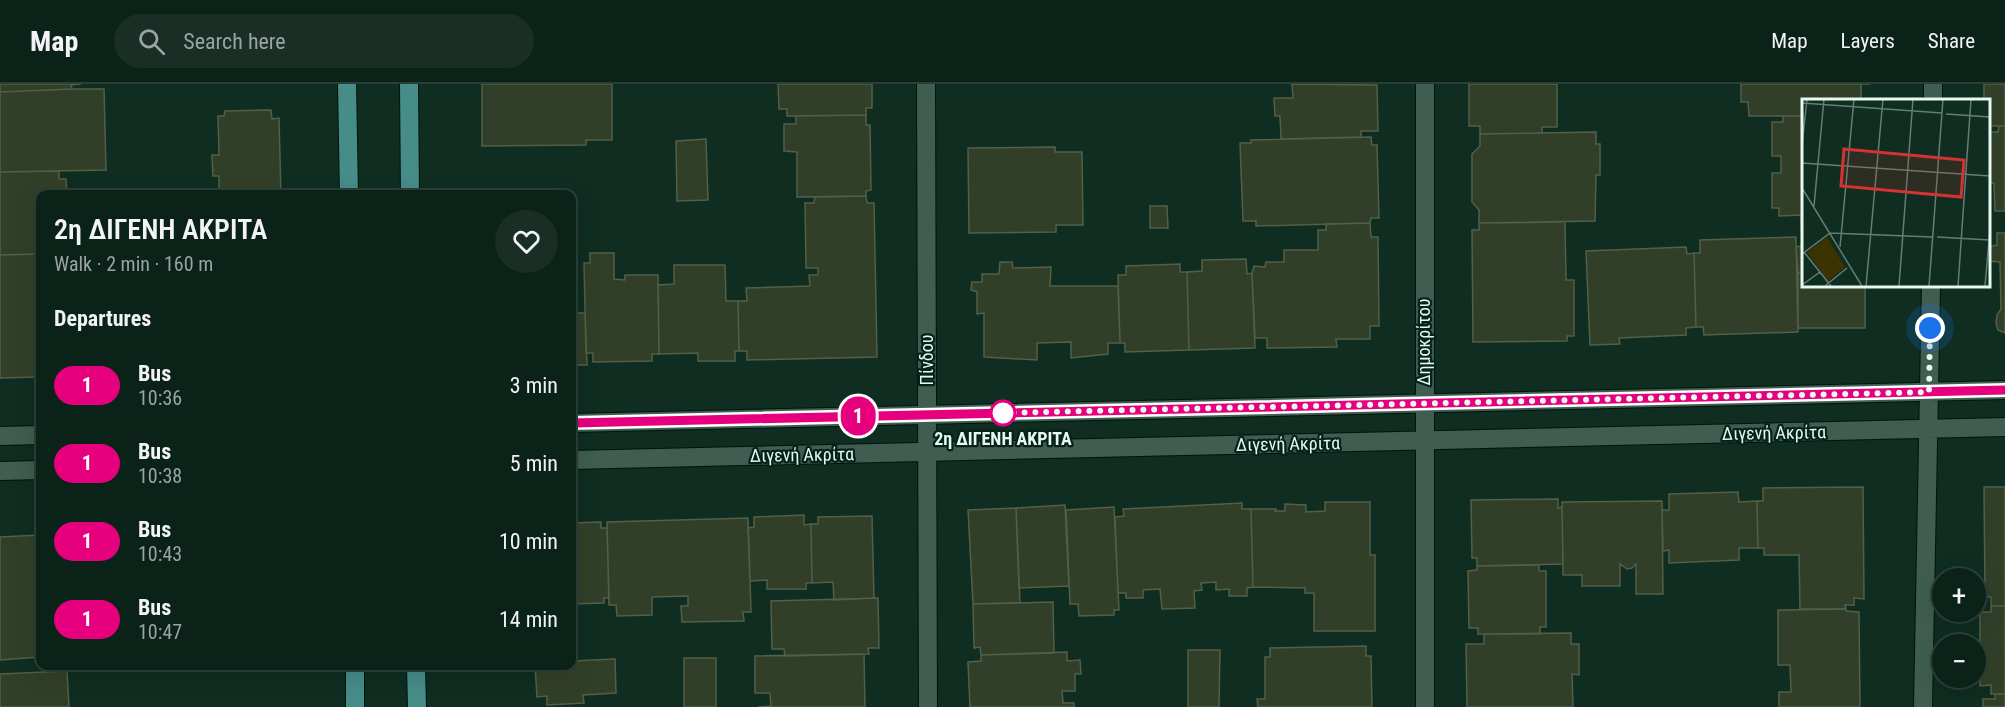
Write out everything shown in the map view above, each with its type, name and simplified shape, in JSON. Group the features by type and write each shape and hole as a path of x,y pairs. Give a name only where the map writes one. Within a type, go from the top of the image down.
{"main road":[{"path":"347,84 349,190"},
{"path":"409,84 410,190"},
{"path":"355,670 355,707"},
{"path":"416,670 417,707"}],"street":[{"name":"Πίνδου","path":"926,84 928,707"},
{"name":"Δημοκρίτου","path":"1425,84 1425,707"},
{"path":"1923,707 1930,286"},
{"name":"Διγενή Ακρίτα","path":"576,423 2005,390"},
{"name":"Διγενή Ακρίτα","path":"576,460 2005,428"},
{"path":"0,435 36,435"},
{"path":"0,471 36,470"}],"building":[{"path":"0,84 81,84 71,85 72,89 0,92"},
{"path":"482,84 612,84 612,140 586,140 586,145 482,146"},
{"path":"778,84 872,84 872,108 866,108 866,115 787,116 787,109 779,109"},
{"path":"1292,84 1377,85 1378,131 1361,131 1361,137 1281,139 1280,116 1275,116 1274,98 1293,98"},
{"path":"1469,84 1557,84 1557,127 1542,127 1542,133 1480,134 1480,126 1469,126"},
{"path":"1741,84 1861,84 1861,99 1802,99 1802,116 1749,116 1748,102 1741,102"},
{"path":"1984,84 2005,84 2005,126 1990,126 1990,99 1984,99"},
{"path":"104,89 106,170 0,172 0,92"},
{"path":"271,110 272,119 279,118 281,190 219,190 219,176 213,176 212,155 219,155 218,116 224,116 225,111"},
{"path":"866,115 866,125 870,125 871,190 866,191 866,196 797,197 797,152 784,151 784,124 796,124 796,116"},
{"path":"1783,116 1802,116 1802,215 1779,216 1779,208 1772,208 1772,173 1781,173 1781,156 1772,156 1772,122 1783,122"},
{"path":"1999,126 2005,126 2005,211 1995,211 1994,183 1990,183 1990,132 1998,132"},
{"path":"1596,132 1596,144 1600,144 1600,175 1596,175 1595,221 1479,223 1479,210 1472,202 1472,154 1480,146 1480,134"},
{"path":"1371,137 1372,145 1377,145 1379,218 1371,218 1370,223 1256,226 1256,221 1243,221 1240,143 1251,143 1251,140"},
{"path":"706,139 708,200 677,201 676,141"},
{"path":"1055,147 1055,152 1082,152 1083,225 1056,225 1056,232 969,233 968,148"},
{"path":"59,171 59,179 66,179 67,190 36,190 36,254 0,255 0,172"},
{"path":"866,196 867,203 874,203 877,357 747,360 747,351 739,351 738,301 747,301 746,288 810,286 809,275 818,275 818,268 806,268 805,203 814,203 815,197"},
{"path":"1150,206 1167,206 1168,228 1150,228"},
{"path":"1565,222 1566,280 1574,280 1574,336 1567,336 1567,341 1473,342 1472,230 1479,230 1479,223"},
{"path":"1370,223 1371,237 1378,237 1379,326 1370,326 1370,339 1336,339 1337,347 1267,348 1267,338 1255,338 1252,273 1254,266 1265,267 1266,262 1284,262 1284,250 1318,250 1318,230 1326,230 1326,224"},
{"path":"1997,233 2005,233 2005,333 1998,330 1996,323 2001,309 2000,262 1990,261 1990,247 1997,245"},
{"path":"1796,237 1798,332 1704,335 1703,327 1696,327 1694,253 1700,253 1700,240"},
{"path":"1802,246 1802,273 1798,273 1796,247"},
{"path":"1686,247 1687,254 1694,253 1696,327 1686,328 1686,335 1619,338 1620,344 1590,345 1586,251"},
{"path":"590,253 614,253 614,279 625,280 625,275 658,275 659,354 652,354 652,361 593,362 593,353 586,353 584,263 590,263"},
{"path":"35,254 36,377 0,378 0,255"},
{"path":"1246,259 1247,274 1252,273 1255,348 1189,350 1187,272 1202,271 1202,260"},
{"path":"1000,262 1012,262 1013,268 1051,267 1050,286 1118,286 1120,343 1108,343 1108,354 1071,358 1071,342 1037,343 1037,360 984,357 984,313 977,314 977,292 971,290 972,282 982,282 982,274 999,274"},
{"path":"1180,264 1180,272 1187,272 1189,350 1125,352 1125,343 1120,343 1118,275 1126,275 1126,266"},
{"path":"674,265 725,265 726,301 738,301 739,351 735,351 735,361 698,361 698,353 659,354 658,285 674,284"},
{"path":"1798,273 1802,273 1802,286 1865,286 1865,328 1798,328"},
{"path":"576,313 585,313 587,365 576,365"},
{"path":"1863,487 1864,599 1854,598 1854,605 1845,605 1846,609 1800,609 1799,555 1764,555 1764,548 1758,548 1757,501 1763,501 1763,488"},
{"path":"1984,487 2005,487 2005,606 1991,606 1991,597 1986,597"},
{"path":"1738,492 1739,502 1757,501 1758,548 1739,548 1739,560 1669,563 1669,550 1663,551 1662,510 1669,510 1669,494"},
{"path":"1558,499 1558,508 1562,507 1563,564 1477,566 1477,558 1472,558 1471,500"},
{"path":"1662,501 1663,594 1636,594 1636,564 1627,569 1620,564 1620,586 1582,586 1582,575 1563,575 1562,502"},
{"path":"1325,502 1370,502 1370,555 1375,555 1375,631 1314,631 1314,593 1305,593 1305,588 1253,587 1251,509 1285,511 1285,504 1306,505 1306,512 1325,511"},
{"path":"1242,503 1242,509 1251,509 1253,587 1247,588 1247,596 1229,596 1229,589 1216,590 1216,582 1201,583 1202,590 1194,591 1195,608 1162,609 1160,589 1143,590 1143,598 1126,598 1126,593 1118,593 1115,517 1124,516 1123,509"},
{"path":"1065,505 1069,586 1019,588 1016,508"},
{"path":"1114,507 1119,610 1114,610 1114,615 1079,616 1078,604 1070,604 1066,510"},
{"path":"1016,508 1020,603 973,604 968,510"},
{"path":"804,515 804,525 811,524 812,583 806,583 806,589 767,589 767,580 750,581 748,528 754,527 754,517"},
{"path":"872,516 874,598 834,600 833,582 812,583 811,524 818,524 818,517"},
{"path":"748,518 751,612 743,612 744,621 682,622 681,606 688,606 688,596 652,597 652,615 617,616 616,605 609,605 607,522"},
{"path":"601,522 601,528 607,528 609,598 604,598 604,603 576,604 576,523"},
{"path":"36,535 36,657 0,660 0,537"},
{"path":"1539,565 1539,571 1546,571 1546,627 1540,627 1540,634 1478,634 1478,628 1469,628 1468,571 1477,570 1477,566"},
{"path":"878,598 879,648 868,648 869,654 785,656 784,649 772,649 771,601"},
{"path":"1053,602 1054,653 981,655 980,647 974,648 973,604"},
{"path":"1991,606 2005,606 2005,694 1991,694 1991,685 1986,685 1986,634 1980,634 1980,622 1986,622 1986,612 1991,612"},
{"path":"1846,609 1846,611 1859,612 1860,707 1779,707 1779,692 1791,692 1790,665 1778,665 1778,610"},
{"path":"1571,633 1571,644 1579,644 1579,675 1572,674 1573,707 1467,707 1466,644 1484,644 1484,634"},
{"path":"1366,646 1366,656 1371,656 1372,707 1258,707 1257,699 1265,699 1265,657 1270,657 1270,648"},
{"path":"1188,650 1220,650 1219,707 1188,707"},
{"path":"1067,652 1067,661 1080,660 1081,674 1075,674 1075,691 1062,691 1063,703 1074,703 1074,707 970,707 968,662 981,661 981,655"},
{"path":"864,654 865,707 758,707 771,706 770,693 755,693 755,656"},
{"path":"684,658 716,658 716,707 684,707"},
{"path":"615,659 616,693 583,695 584,703 547,705 547,696 537,697 535,670 576,670 576,661"},
{"path":"67,671 69,707 0,707 0,674"},
{"path":"1995,694 2005,694 2005,707 1983,707 1983,699 1995,699"}],"bus line":[{"name":"1","path":"576,423 2005,390"}],"place":[{"name":"2η ΔΙΓΕΝΗ ΑΚΡΙΤΑ","path":"1003,413"}],"route":[{"path":"1003,413 1929,392 1930,328"}]}
